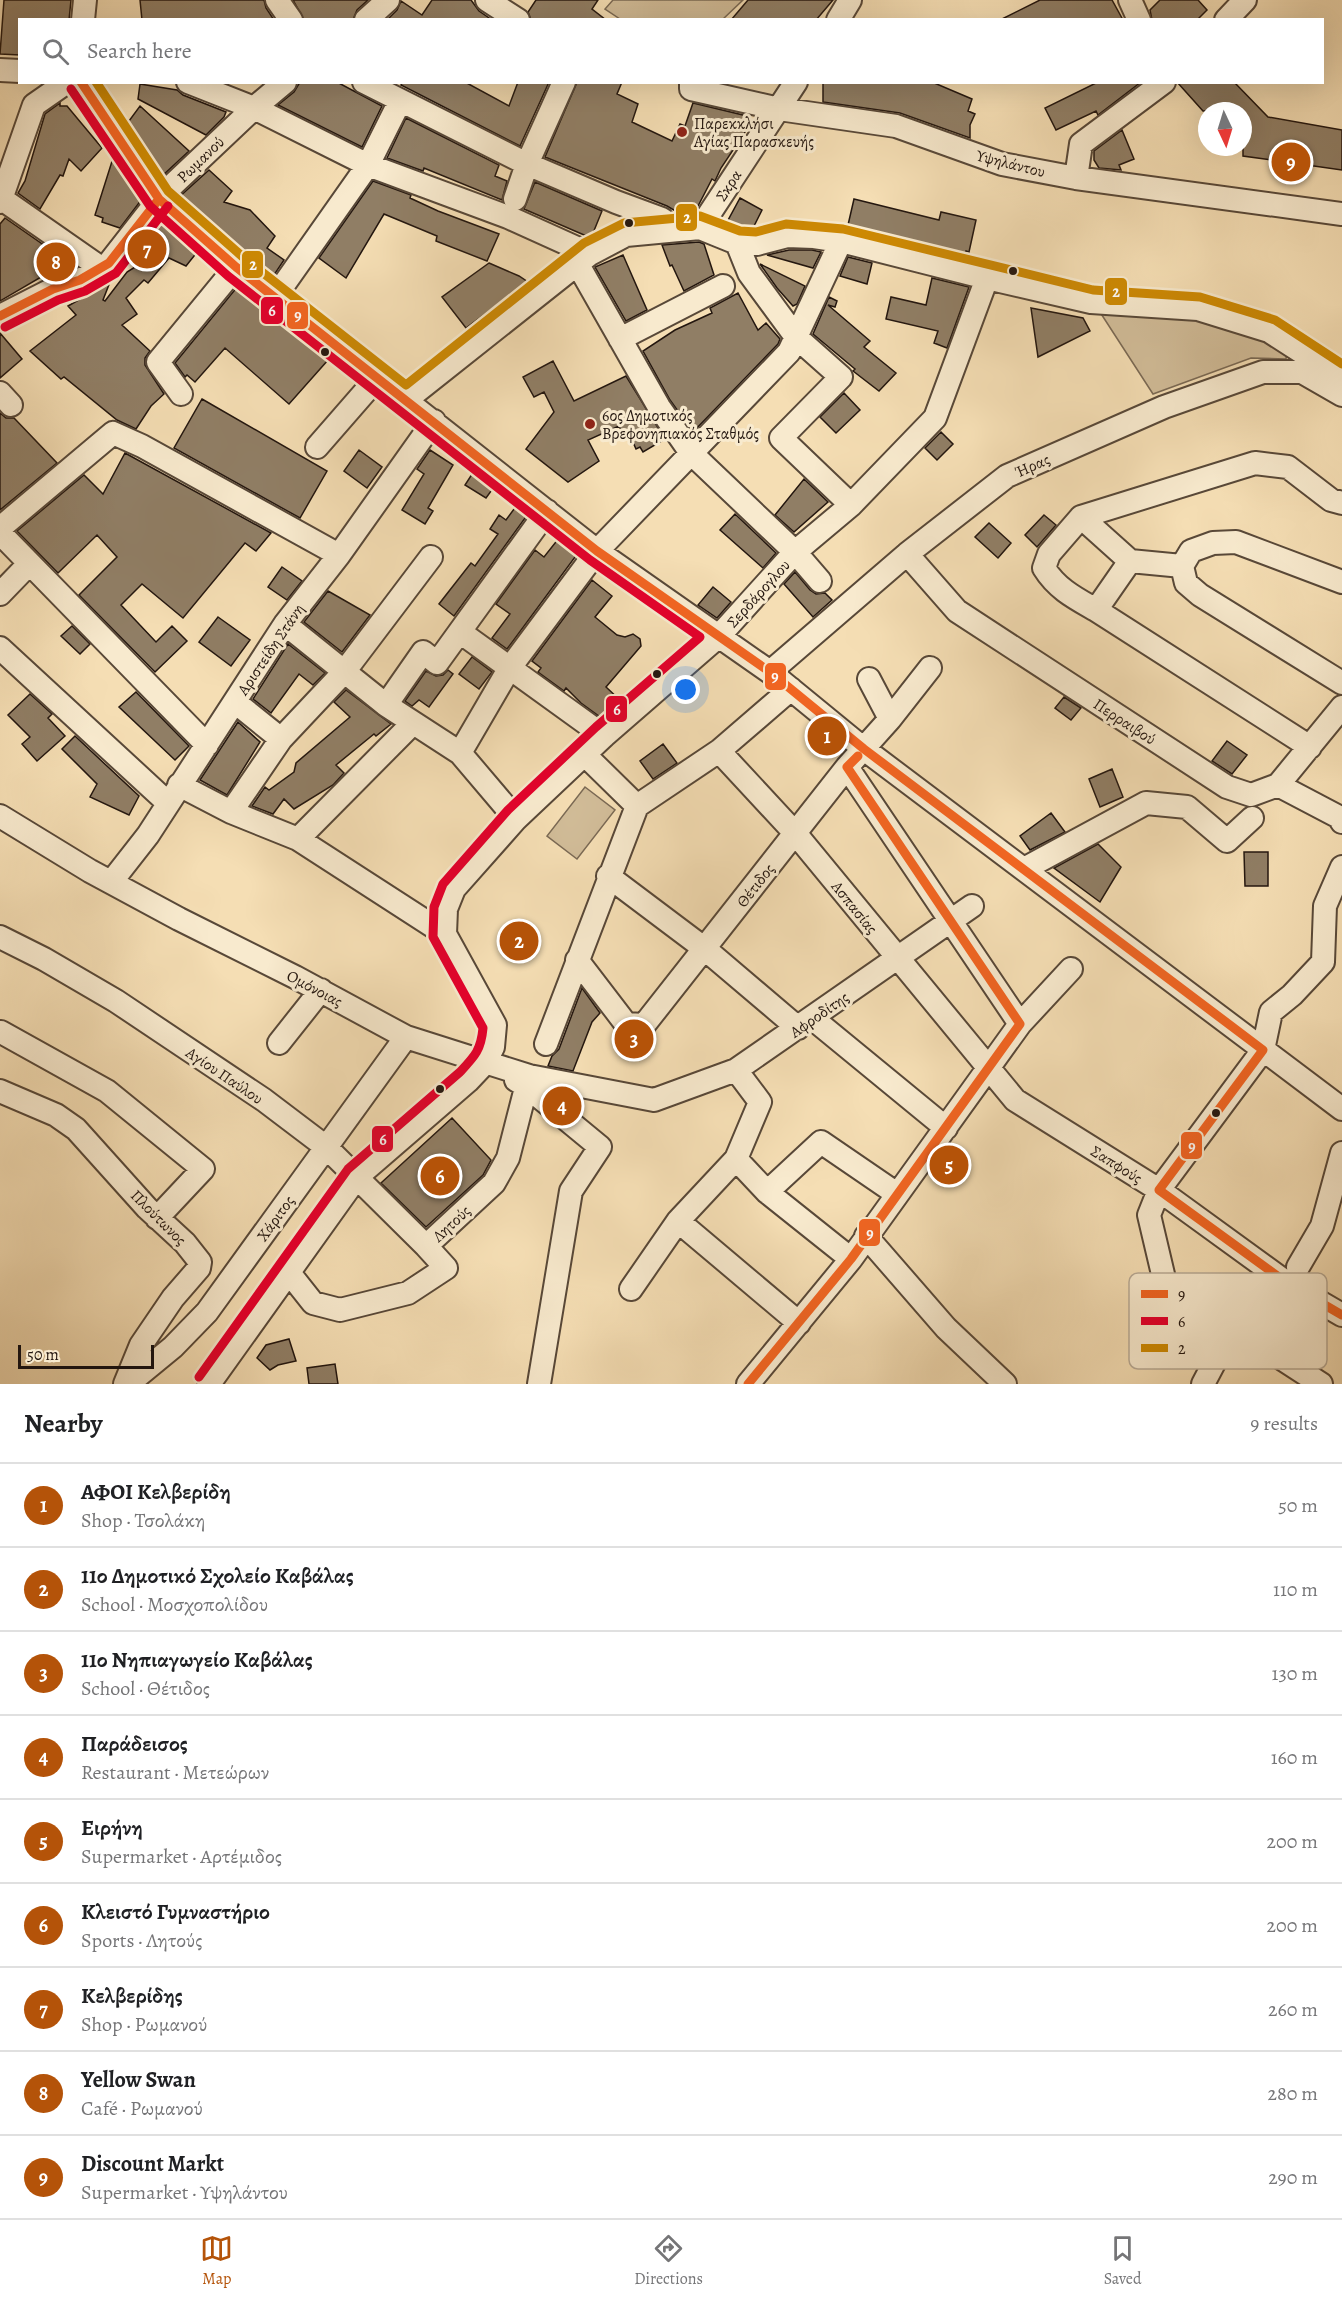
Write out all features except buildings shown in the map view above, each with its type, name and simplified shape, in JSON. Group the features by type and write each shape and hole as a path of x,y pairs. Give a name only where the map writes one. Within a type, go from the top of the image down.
{"street":[{"path":"83,18 85,0"},
{"path":"277,0 290,18"},
{"path":"368,18 388,0"},
{"path":"487,0 515,18"},
{"path":"839,18 850,0"},
{"path":"1130,0 1138,18"},
{"path":"0,70 18,71"},
{"path":"64,84 34,105 1,200 101,268"},
{"path":"82,84 159,199 236,267 597,551 770,672 864,749 1342,1109"},
{"path":"193,84 254,108 368,165 508,217 583,259 620,339 659,407 691,453 795,552 820,581"},
{"name":"Ρωμανού","path":"0,316 53,289 80,280 109,263 159,199 254,108 283,84"},
{"path":"368,84 527,164 662,219"},
{"path":"515,199 527,164 563,84"},
{"name":"Υψηλάντου","path":"691,84 691,89 779,109 896,126 1002,164 1076,178 1342,214"},
{"name":"Σκρα","path":"700,228 795,84"},
{"path":"1076,178 1080,144 1161,84"},
{"path":"275,297 368,165 400,101"},
{"path":"406,400 583,259 626,235 700,228 737,243 757,244 787,236 842,241 1091,302 1198,309 1269,331 1342,378"},
{"path":"460,753 508,669 597,551 789,352 842,241"},
{"path":"737,243 749,273 796,337 841,377 781,438 851,505"},
{"path":"181,394 158,362 236,267"},
{"path":"620,339 749,273"},
{"name":"Σερδάρογλου","path":"445,934 446,909 454,889 516,819 584,754 719,636 795,552 851,505 935,418 987,278"},
{"name":"Ήρας","path":"770,672 907,554 1007,476 1164,407 1263,372 1302,372 1342,395"},
{"path":"317,447 378,377"},
{"name":"Αριστείδη Στάνη","path":"112,881 148,835 285,624 339,555 434,421"},
{"path":"0,528 113,433 142,446 339,555"},
{"path":"1310,747 1096,610 1065,593 1052,581 1044,568 1049,554 1081,518 1255,463 1288,467 1331,500 1342,503"},
{"path":"386,705 423,652 437,663 547,511"},
{"path":"1081,518 1130,561 1182,566"},
{"path":"0,533 207,745"},
{"path":"1342,582 1236,542 1212,543 1191,551 1182,566 1186,583 1200,595 1342,683"},
{"name":"Περραιβού","path":"907,554 957,611 1227,787 1251,795 1278,785"},
{"path":"231,812 281,739 344,672 431,558"},
{"path":"1096,610 1130,561"},
{"path":"0,594 29,564"},
{"path":"285,624 386,705 460,753 516,819"},
{"path":"460,632 508,669 604,736"},
{"path":"0,648 174,794 231,812 298,839 445,934 495,1025 493,1047 485,1063 468,1081 357,1177 290,1274 209,1384"},
{"name":"Θέτιδος","path":"576,960 626,1023 644,1025 847,767 890,719 930,668"},
{"path":"869,679 890,719"},
{"path":"546,1044 608,876 637,806 719,751 791,689"},
{"path":"235,702 281,739"},
{"path":"1342,706 1278,785 1339,817 1342,822"},
{"path":"298,839 413,723"},
{"name":"Ασπασίας","path":"719,751 795,834 987,1067"},
{"path":"584,754 637,806"},
{"path":"847,767 1020,1024"},
{"path":"1024,869 1146,803 1187,807 1227,841 1251,818"},
{"name":"Ομόνοιας","path":"0,816 80,865 179,919 321,990 406,1037 485,1063 528,1081 654,1100"},
{"path":"1163,1273 1149,1215 1159,1190 1263,1050 1271,1012 1292,995 1323,962 1325,906 1342,867"},
{"path":"608,876 946,1128"},
{"name":"Αφροδίτης","path":"654,1100 736,1070 972,906"},
{"name":"Αγίου Παύλου","path":"0,937 44,959 116,1001 264,1100 326,1147 426,1246"},
{"path":"757,1381 799,1323 851,1258 946,1128 987,1067 1020,1024 1071,969"},
{"path":"279,1043 321,990"},
{"path":"1,1032 107,1091 203,1169 157,1218"},
{"name":"Χάριτος","path":"126,1384 173,1347 207,1312 406,1037"},
{"name":"Σαπφούς","path":"987,1067 1015,1100 1159,1190 1273,1273"},
{"path":"631,1288 678,1221 736,1159 760,1102 736,1070"},
{"path":"528,1081 600,1147 571,1191 539,1384"},
{"name":"Λητούς","path":"290,1274 313,1303 340,1310 408,1293 446,1268 426,1246 494,1183 508,1158 528,1081"},
{"name":"Πλούτωνος","path":"0,1092 56,1115 76,1129 157,1218 185,1243 201,1264 173,1298 141,1345 126,1384"},
{"path":"767,1192 821,1142 897,1194"},
{"path":"1298,1267 1322,1226 1342,1152"},
{"path":"736,1159 767,1192 851,1258"},
{"path":"678,1221 799,1323"},
{"path":"866,1236 946,1328 1005,1384"},
{"name":"Σαπφούς","path":"1327,1306 1342,1315"},
{"path":"1203,1384 1211,1369"},
{"path":"1298,1369 1321,1384"}],"shaded area":[{"path":"613,0 743,0 724,18 618,18 605,9"},
{"path":"1098,309 1209,318 1287,349 1286,359 1251,358 1153,394"},
{"path":"585,787 615,810 577,859 547,836"}],"transit line":[{"name":"9","path":"82,84 159,199 236,267 597,551 770,672 864,749 1263,1050 1159,1190 1273,1273"},
{"name":"2","path":"97,84 168,191 244,258 406,385 584,243 624,223 700,216 740,231 756,232 786,224 843,229 1093,290 1200,297 1275,320 1342,364"},
{"name":"6","path":"71,89 150,206 228,276 590,560 700,637 596,727 508,810 443,884 434,907 433,937 483,1028 479,1047 460,1072 348,1169 199,1377"},
{"name":"9","path":"0,316 53,289 80,280 109,263 159,199"},
{"name":"6","path":"5,327 58,300 85,291 116,273 168,206"},
{"name":"9","path":"748,1384 851,1259 1020,1024 847,767 858,756"},
{"name":"9","path":"1327,1306 1342,1315"}],"place":[{"name":"Παρεκκλήσι Αγίας Παρασκευής","path":"682,132"},
{"name":"Discount Markt","path":"1291,162"},
{"name":"Κελβερίδης","path":"147,249"},
{"name":"Yellow Swan","path":"56,262"},
{"name":"6ος Δημοτικός Βρεφονηπιακός Σταθμός","path":"590,424"},
{"name":"ΑΦΟΙ Κελβερίδη","path":"827,736"},
{"name":"11ο Δημοτικό Σχολείο Καβάλας","path":"519,941"},
{"name":"11ο Νηπιαγωγείο Καβάλας","path":"634,1039"},
{"name":"Παράδεισος","path":"562,1106"},
{"name":"Ειρήνη","path":"949,1165"},
{"name":"Κλειστό Γυμναστήριο","path":"440,1176"}]}
